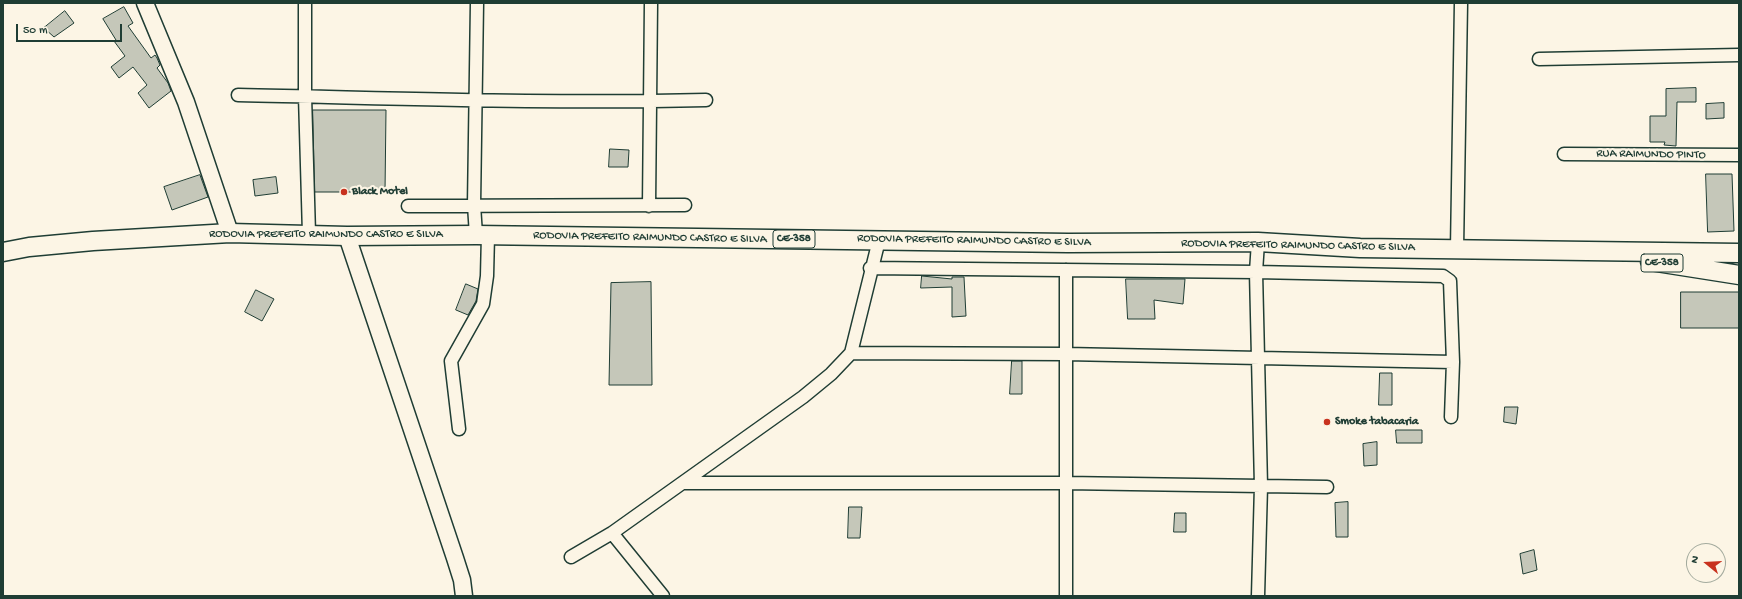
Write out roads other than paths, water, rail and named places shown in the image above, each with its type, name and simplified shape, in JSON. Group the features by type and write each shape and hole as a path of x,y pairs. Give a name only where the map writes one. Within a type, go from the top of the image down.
{"main road":[{"name":"RODOVIA PREFEITO RAIMUNDO CASTRO E SILVA","path":"3,252 93,241 230,233 347,236 482,235 648,239 1068,243 1258,242 1360,248 1586,251"},
{"name":"CE-358","path":"1586,251 1739,253"},
{"name":"CE-358","path":"1586,251 1739,275"}],"street":[{"path":"145,3 186,102 230,233"},
{"path":"306,3 305,96 309,234"},
{"path":"459,429 451,361 483,304 487,276 482,235 474,204 477,3"},
{"path":"649,206 651,3"},
{"path":"1457,249 1460,3"},
{"path":"1539,59 1739,55"},
{"path":"238,95 650,102 706,100"},
{"name":"RUA RAIMUNDO PINTO","path":"1564,154 1739,155"},
{"path":"408,206 474,204 685,205"},
{"path":"347,236 462,580 464,596"},
{"path":"572,557 612,533 683,483 803,397 831,374 851,353 870,268 879,240"},
{"path":"1258,242 1256,272 1261,486 1258,596"},
{"path":"870,268 1256,272 1443,276 1450,281 1453,362 1451,417"},
{"path":"1066,270 1066,596"},
{"path":"851,353 1066,354 1453,362"},
{"path":"683,483 1066,483 1327,487"},
{"path":"612,533 663,596"}],"place":[{"name":"Black Motel","path":"344,192"},
{"name":"Smoke tabacaria","path":"1327,422"}]}
